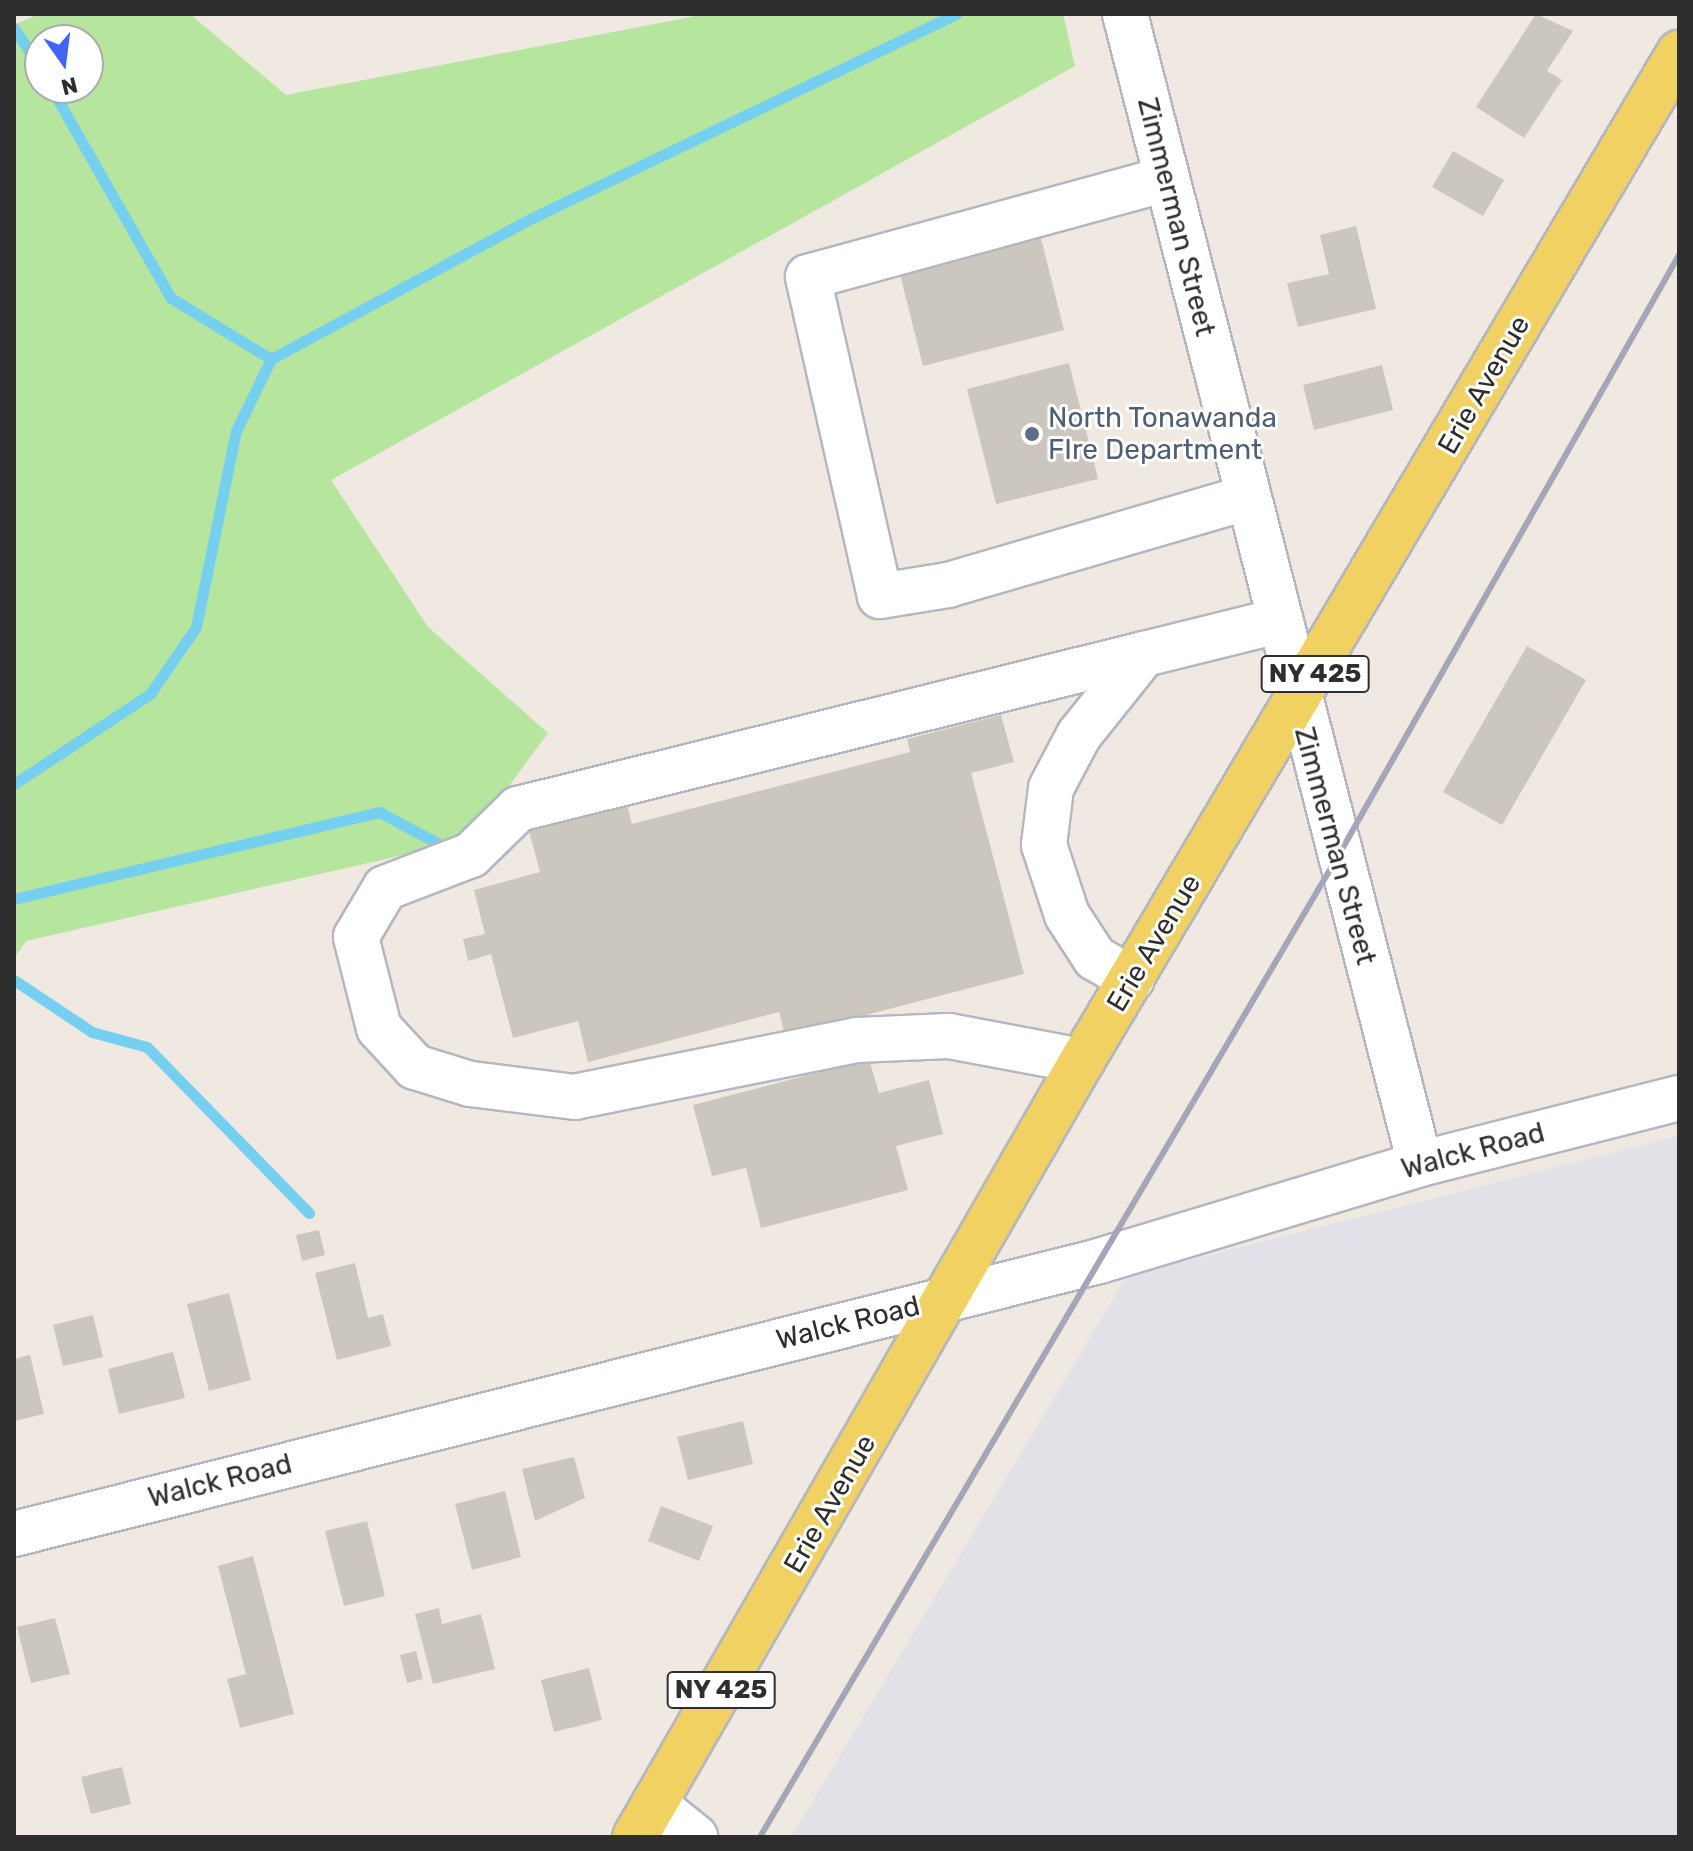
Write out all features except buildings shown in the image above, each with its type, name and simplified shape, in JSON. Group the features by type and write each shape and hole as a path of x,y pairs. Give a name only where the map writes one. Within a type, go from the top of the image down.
{"main road":[{"name":"Erie Avenue","path":"645,1821 952,1297 1082,1061 1298,703 1679,53"}],"street":[{"name":"Zimmerman Street","path":"1125,14 1298,703 1420,1164"},
{"path":"1166,179 808,277 880,596 948,585 1248,497"},
{"path":"1082,1061 948,1036 857,1040 575,1097 470,1084 415,1067 379,1028 356,937 385,888 471,855 518,809 1277,621"},
{"path":"1132,979 1095,958 1067,915 1044,845 1051,788 1079,735 1144,654"},
{"name":"Walck Road","path":"14,1534 1099,1261 1420,1164 1679,1098"},
{"path":"645,1821 695,1837"}],"shaded area":[{"path":"1679,1136 1679,1837 791,1837 1127,1276"}],"green space":[{"path":"39,14 190,14 286,95 706,14 1063,14 1075,66 331,480 428,627 548,733 469,840 26,941 14,958 14,25"}],"waterway":[{"path":"14,784 150,694 196,627 236,431 271,359 532,218 956,14"},
{"path":"14,28 24,43"},
{"path":"60,104 171,298 271,359"},
{"path":"14,899 379,812 441,845"},
{"path":"14,980 92,1032 147,1047 309,1213"}],"railway":[{"path":"760,1837 1337,858 1679,255"}],"place":[{"name":"North Tonawanda FIre Department","path":"1032,434"}]}
